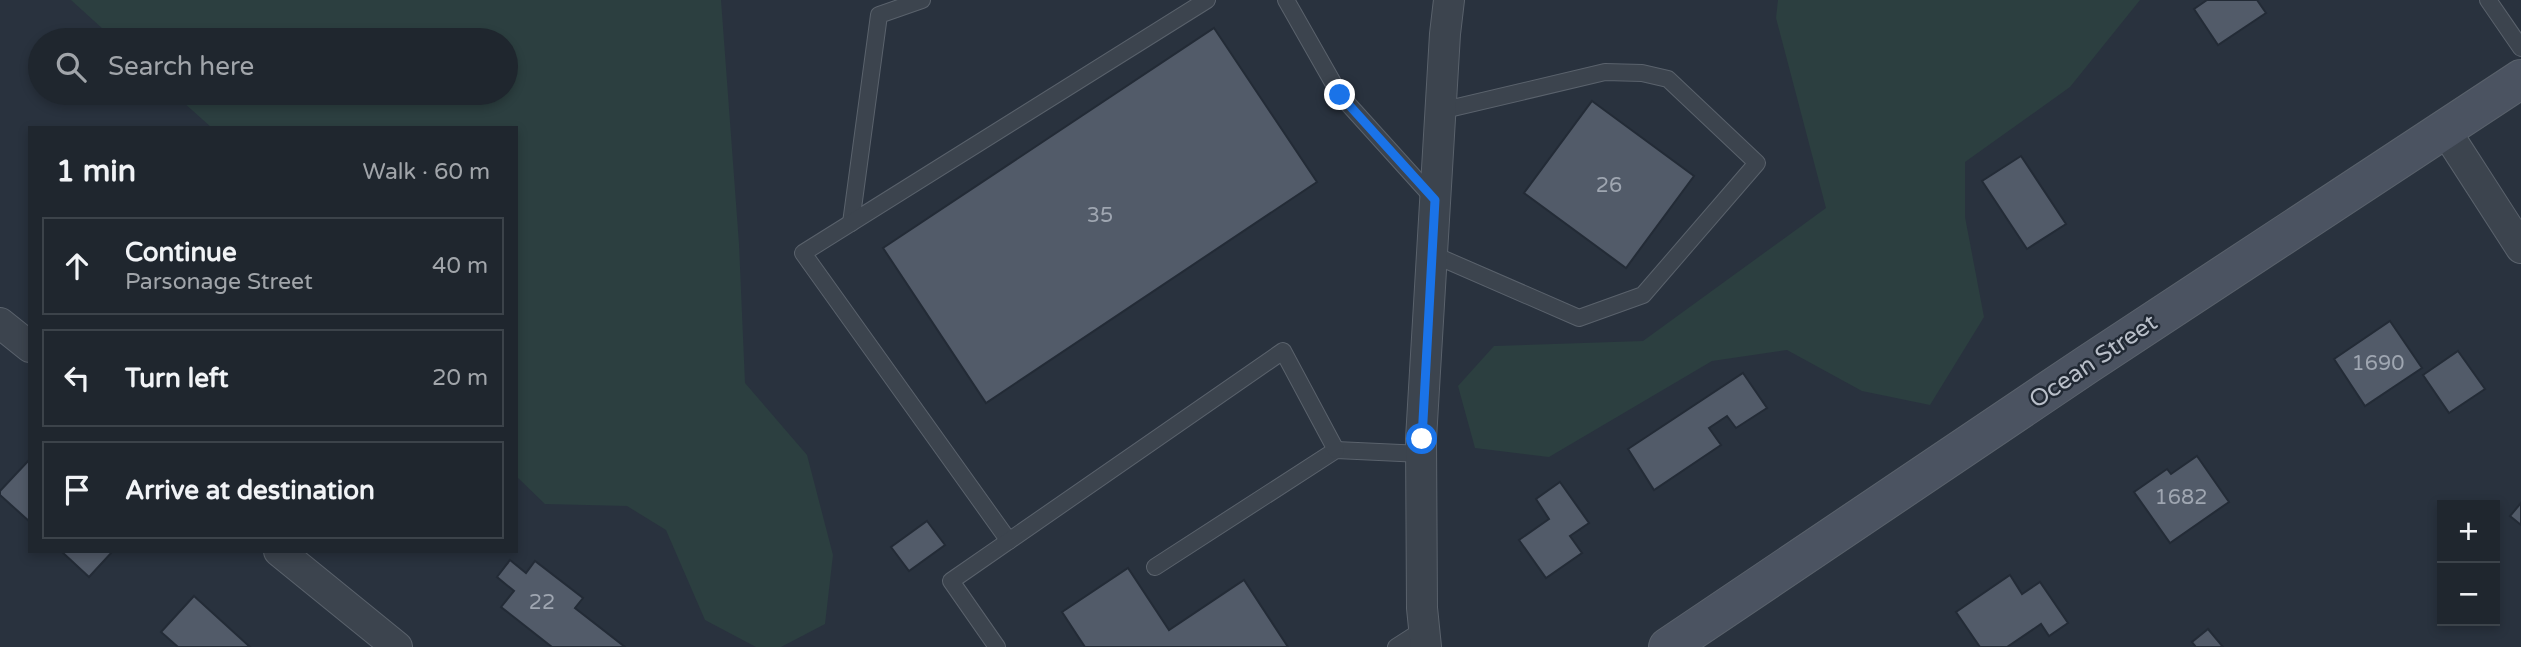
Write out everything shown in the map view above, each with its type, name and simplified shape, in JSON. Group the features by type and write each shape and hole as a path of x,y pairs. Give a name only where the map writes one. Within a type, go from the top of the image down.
{"main road":[{"name":"Ocean Street","path":"1668,647 2145,326 2521,79"}],"street":[{"path":"1425,638 1422,608 1422,454 1440,111 1449,0"},
{"path":"2445,130 2521,248"},
{"path":"0,323 28,346"},
{"path":"281,553 397,647"}],"lane":[{"path":"851,223 879,15 922,0"},
{"path":"1009,541 803,253 1207,0"},
{"path":"1286,0 1340,95 1435,200"},
{"path":"2488,0 2521,48"},
{"path":"1432,254 1579,318 1643,295 1757,163 1668,79 1642,73 1605,72 1440,111"},
{"path":"997,647 951,581 1283,351 1336,450"},
{"path":"1155,567 1336,450 1422,454"},
{"path":"1396,647 1425,638"}],"shaded area":[{"path":"71,0 721,0 739,244 745,383 807,455 833,555 825,624 781,647 756,647 705,620 666,530 627,506 545,504 518,478 518,126 210,126 186,105 518,105 518,28 102,28"},
{"path":"1778,0 2140,0 2070,87 1965,162 1965,217 1984,317 1930,405 1862,391 1787,350 1712,361 1549,457 1475,448 1458,386 1494,346 1643,341 1826,208 1776,18"}],"building":[{"path":"2207,0 2257,0 2266,13 2218,45 2194,9"},
{"path":"1214,28 1317,182 986,403 883,248"},
{"path":"1592,101 1694,176 1626,268 1524,193"},
{"path":"2021,156 2066,224 2027,249 1982,181"},
{"path":"2390,321 2422,368 2365,406 2334,359"},
{"path":"2458,351 2485,389 2449,413 2423,375"},
{"path":"1743,373 1767,408 1736,428 1727,416 1709,428 1721,445 1654,490 1628,449"},
{"path":"2197,456 2229,502 2170,543 2134,492 2167,469 2171,474"},
{"path":"28,461 28,520 0,495 0,491"},
{"path":"1560,482 1589,523 1570,536 1582,553 1546,578 1519,540 1549,519 1536,499"},
{"path":"2521,503 2521,525 2510,516"},
{"path":"927,521 945,545 909,571 891,547"},
{"path":"63,553 111,553 89,577"},
{"path":"510,560 526,573 535,561 583,598 575,608 625,647 552,647 501,607 514,591 497,577"},
{"path":"1128,568 1169,630 1244,580 1288,647 1085,647 1062,612"},
{"path":"2010,575 2022,594 2040,582 2068,623 2049,636 2041,624 2007,647 1980,647 1956,612"},
{"path":"194,596 250,647 178,647 161,632"},
{"path":"2208,629 2223,647 2196,647 2192,642"}],"route":[{"path":"1340,95 1435,200 1422,439"}]}
